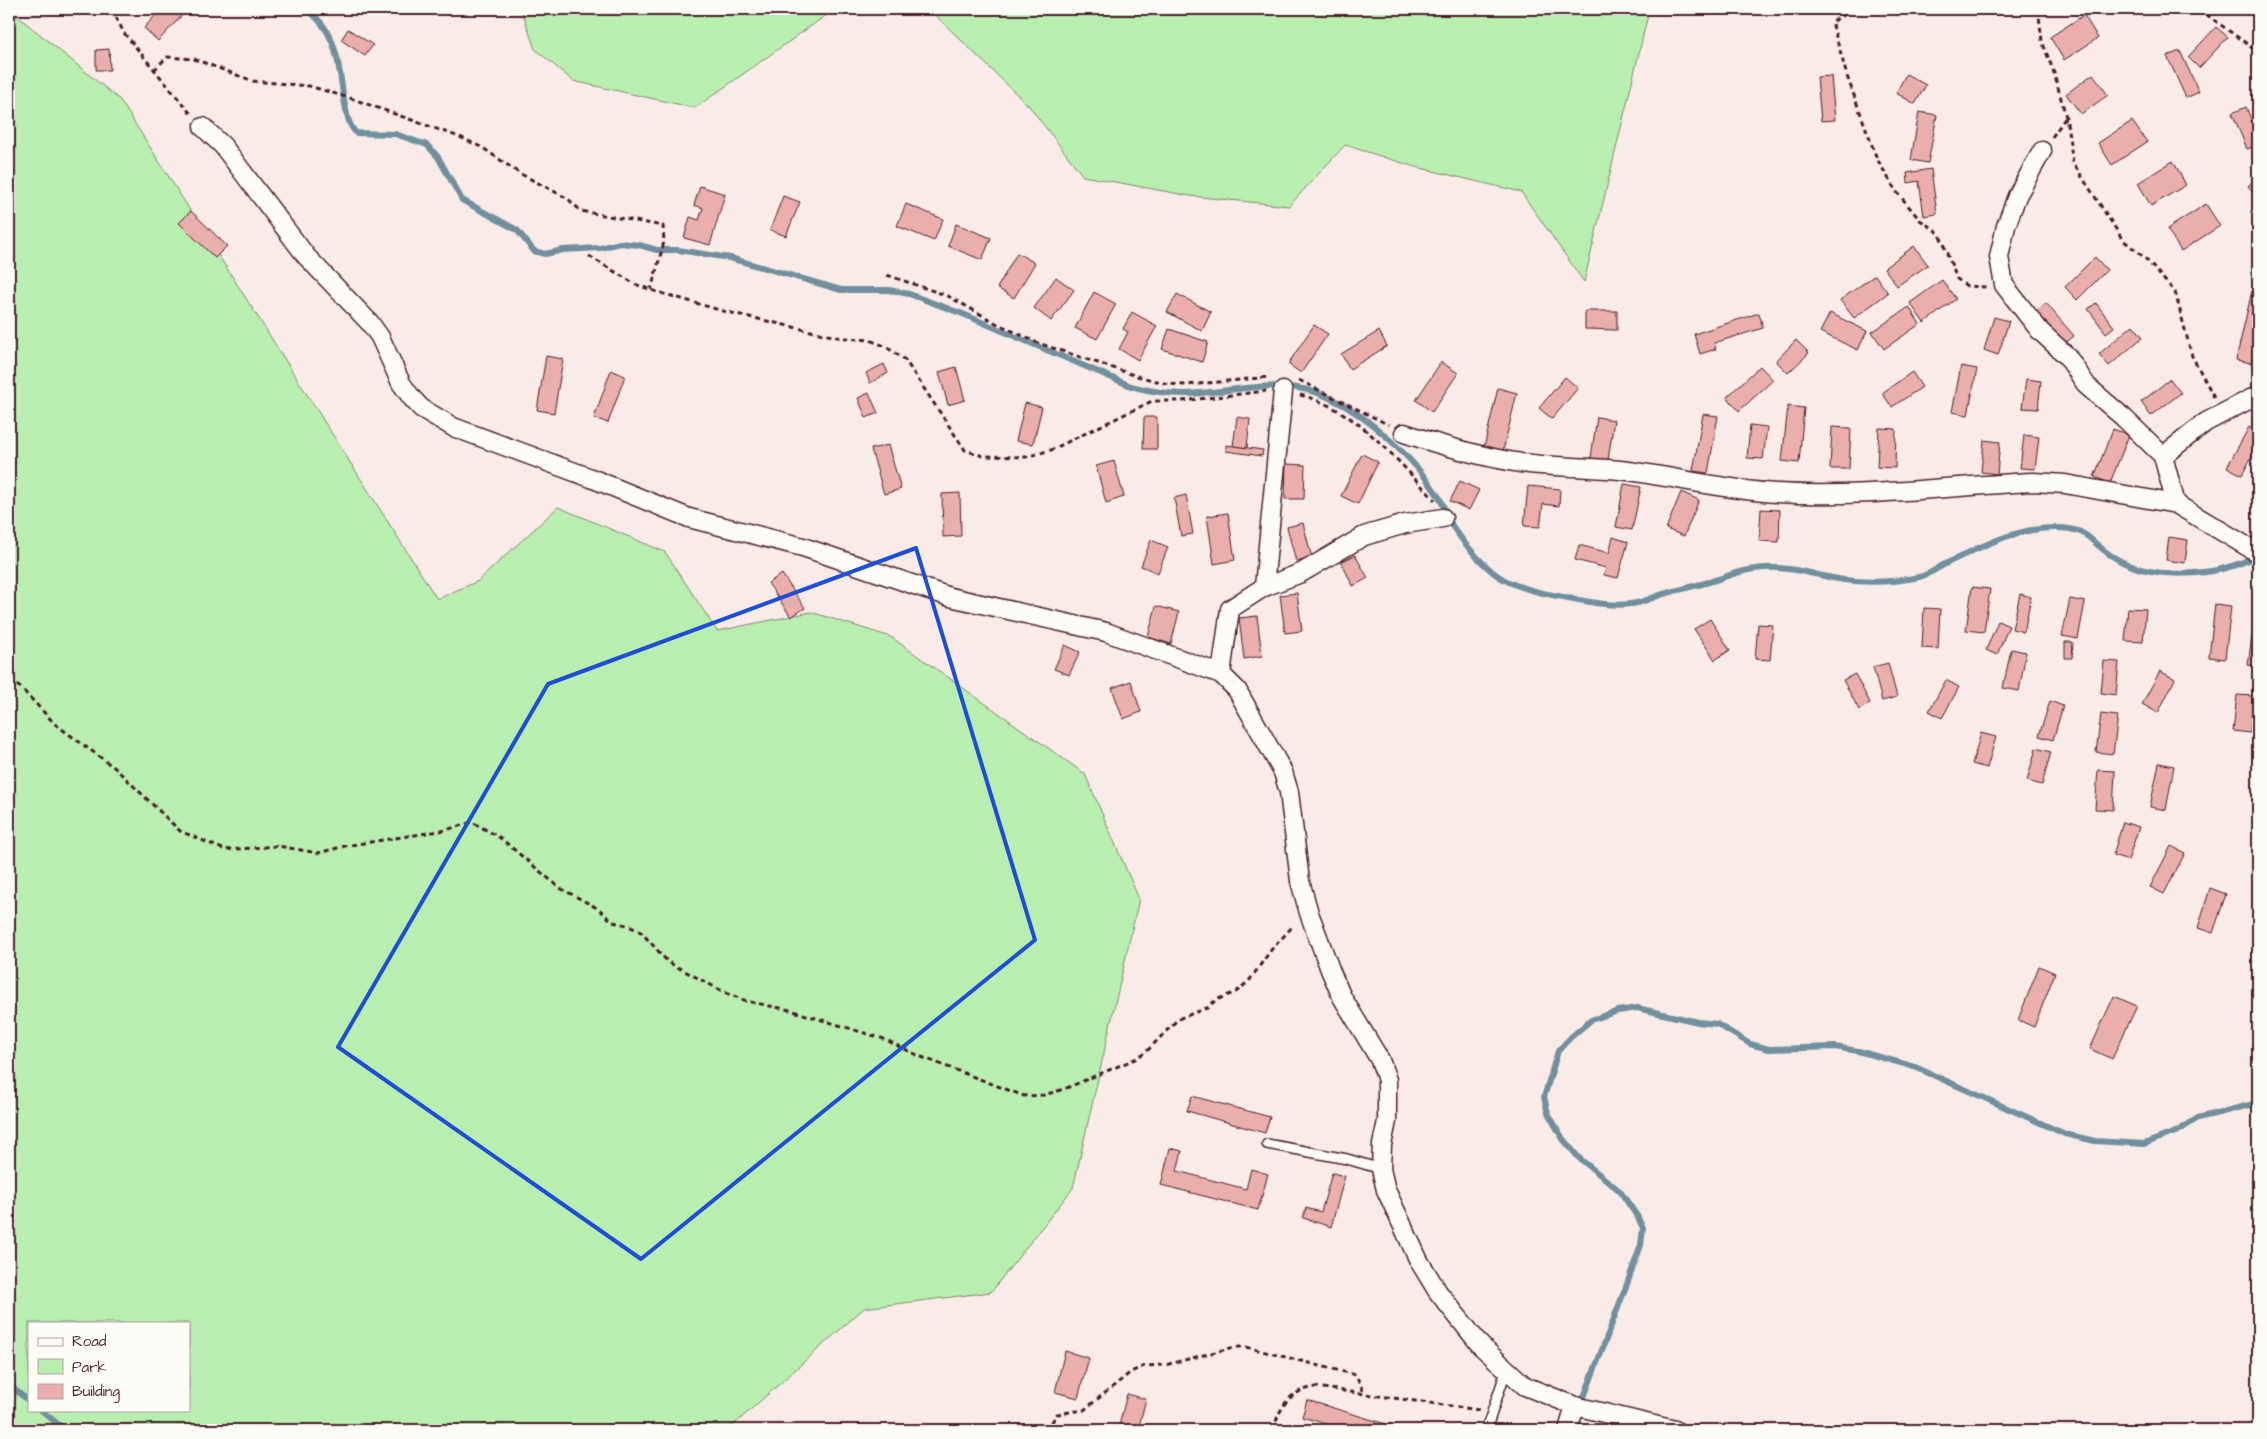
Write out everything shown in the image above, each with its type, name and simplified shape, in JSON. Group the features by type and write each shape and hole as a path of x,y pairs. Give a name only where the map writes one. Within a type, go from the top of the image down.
{"street":[{"path":"203,127 222,146 306,256 370,324 380,338 401,383 411,397 421,408 452,427 591,478 689,518 803,547 950,597 1106,632 1221,674 1238,690 1283,772 1289,792 1300,881 1309,913 1335,980 1380,1060 1387,1080 1387,1121 1380,1169 1386,1190 1419,1261 1438,1292 1481,1346 1506,1371 1526,1386 1575,1406 1675,1430"},
{"path":"2042,151 2017,196 2006,226 1999,257 2004,285 2040,331 2067,356 2087,386 2123,416 2162,456 2176,504"},
{"path":"1264,587 1281,384"},
{"path":"2162,456 2206,422 2258,395"},
{"path":"1404,433 1472,454 1523,463 1573,465 1653,474 1714,486 1774,493 1838,494 2034,482 2064,484 2176,504 2257,551"},
{"path":"1221,674 1230,609 1264,587 1301,573 1364,536 1405,524 1443,518"},
{"path":"1568,1430 1575,1406"}],"lane":[{"path":"1267,1144 1347,1159 1380,1169"},
{"path":"1486,1430 1506,1371"}],"path":[{"path":"112,9 124,33 203,127"},
{"path":"1852,9 1832,22 1847,76 1877,159 1896,191 1920,220 1938,233 1957,279 1967,286 2004,285"},
{"path":"2040,9 2042,41 2054,73 2066,117 2073,163 2122,240 2144,257 2176,292 2192,356 2222,413"},
{"path":"2199,9 2258,52"},
{"path":"154,70 167,57 180,57 194,60 253,81 302,85 353,99 462,138 483,148 519,173 567,198 581,210 663,226 664,242 651,290"},
{"path":"2042,151 2066,117"},
{"path":"589,256 635,284 651,290 723,311 837,337 869,340 885,346 905,360 966,450 983,456 1026,457 1051,450 1152,401 1182,401 1263,390 1281,384"},
{"path":"887,275 948,296 996,323 1038,343 1137,376 1168,384 1281,384 1366,430 1436,501 1443,518"},
{"path":"1298,379 1404,433"},
{"path":"9,681 20,687 55,724 115,768 180,831 225,850 278,846 318,854 346,846 423,832 446,830 472,822 499,837 560,888 599,909 613,922 627,925 641,932 668,962 724,992 746,1001 790,1010 884,1039 919,1056 1024,1096 1044,1095 1064,1089 1135,1059 1148,1050 1178,1019 1207,1008 1216,1000 1236,992 1249,981 1288,929 1309,913"},
{"path":"1047,1430 1057,1414 1084,1410 1131,1372 1144,1366 1165,1365 1235,1347 1246,1347 1356,1375 1364,1393"},
{"path":"1273,1430 1284,1402 1300,1389 1316,1387 1492,1411"}],"highlighted area":[{"path":"916,548 1035,940 641,1259 338,1047 548,684"}],"green space":[{"path":"9,9 120,100 437,599 478,581 558,507 665,552 717,631 811,612 891,637 1085,774 1139,899 1073,1188 991,1292 864,1308 728,1430 9,1430"},
{"path":"521,9 835,9 695,108 573,81 535,49"},
{"path":"929,9 1647,9 1648,15 1584,282 1521,192 1412,166 1345,145 1289,206 1190,196 1083,176 1029,106"}],"building":[{"path":"161,9 188,9 158,41 144,28"},
{"path":"2084,15 2098,38 2064,60 2050,37"},
{"path":"2216,27 2228,37 2199,68 2188,57"},
{"path":"348,29 373,45 365,56 341,40"},
{"path":"109,49 110,70 96,70 96,50"},
{"path":"2180,51 2199,92 2186,98 2167,56"},
{"path":"1906,74 1926,85 1915,104 1896,93"},
{"path":"2093,74 2108,95 2081,114 2066,94"},
{"path":"1831,76 1835,120 1821,121 1817,77"},
{"path":"2246,107 2258,136 2258,145 2247,149 2232,113"},
{"path":"1919,112 1937,115 1928,163 1911,160"},
{"path":"2132,121 2147,142 2112,165 2098,143"},
{"path":"2173,161 2186,185 2151,206 2138,183"},
{"path":"1931,169 1937,214 1924,216 1919,181 1908,183 1907,173"},
{"path":"2258,177 2258,199 2248,186"},
{"path":"700,186 725,194 710,245 684,238 690,217 699,220 703,208 694,205"},
{"path":"783,196 800,202 786,236 770,230"},
{"path":"906,204 943,219 934,241 897,226"},
{"path":"2206,204 2220,226 2181,251 2167,229"},
{"path":"191,211 227,246 215,258 179,223"},
{"path":"956,224 991,238 982,260 948,246"},
{"path":"1914,246 1928,265 1897,286 1884,268"},
{"path":"1017,253 1035,263 1014,298 997,288"},
{"path":"2095,257 2107,270 2077,300 2065,287"},
{"path":"1875,275 1888,293 1854,318 1840,300"},
{"path":"1056,277 1074,290 1051,321 1034,308"},
{"path":"1942,280 1956,299 1924,323 1910,303"},
{"path":"2254,282 2258,283 2258,333 2251,363 2236,360"},
{"path":"1094,292 1116,304 1097,339 1075,328"},
{"path":"1177,294 1211,312 1202,331 1167,312"},
{"path":"2046,303 2074,336 2063,345 2035,312"},
{"path":"2096,303 2114,327 2106,333 2088,309"},
{"path":"1909,307 1920,324 1884,349 1872,332"},
{"path":"1585,311 1617,311 1617,330 1585,329"},
{"path":"1132,312 1157,326 1138,360 1119,349 1128,332 1123,329"},
{"path":"1759,313 1763,328 1714,343 1716,349 1700,354 1694,334"},
{"path":"1830,313 1867,331 1858,350 1820,332"},
{"path":"1994,317 2009,321 1998,355 1984,350"},
{"path":"1314,325 1328,334 1301,373 1288,364"},
{"path":"2133,325 2143,337 2109,366 2099,354"},
{"path":"1169,329 1208,342 1202,362 1162,349"},
{"path":"1379,331 1387,346 1350,369 1341,354"},
{"path":"1796,340 1809,353 1788,373 1776,361"},
{"path":"546,356 563,359 554,413 537,410"},
{"path":"1441,362 1458,373 1432,412 1416,400"},
{"path":"884,364 888,373 870,383 866,373"},
{"path":"1760,366 1773,380 1739,411 1727,397"},
{"path":"1961,366 1977,369 1968,415 1952,412"},
{"path":"956,367 965,400 948,405 939,372"},
{"path":"611,370 625,376 608,423 594,418"},
{"path":"1912,372 1922,387 1892,407 1882,393"},
{"path":"1565,377 1578,388 1552,419 1539,408"},
{"path":"2026,379 2041,381 2038,409 2022,408"},
{"path":"2170,379 2181,393 2151,416 2141,402"},
{"path":"1498,388 1517,393 1503,451 1484,447"},
{"path":"869,393 878,413 866,418 858,398"},
{"path":"1025,403 1042,407 1033,444 1016,441"},
{"path":"1788,406 1804,408 1799,463 1782,461"},
{"path":"1703,414 1718,416 1708,473 1693,471"},
{"path":"1144,417 1157,417 1157,449 1143,449"},
{"path":"1237,417 1250,419 1247,448 1233,446"},
{"path":"1597,417 1614,420 1607,467 1590,464"},
{"path":"1750,425 1767,427 1763,459 1747,458"},
{"path":"1832,427 1851,428 1849,469 1830,469"},
{"path":"2249,427 2258,432 2258,445 2242,475 2227,467"},
{"path":"1879,428 1896,429 1895,468 1877,467"},
{"path":"2113,429 2129,435 2110,483 2094,477"},
{"path":"2024,435 2039,437 2035,469 2020,468"},
{"path":"1984,440 2000,442 1997,474 1981,472"},
{"path":"888,445 901,489 884,494 871,449"},
{"path":"1226,445 1263,450 1262,456 1226,451"},
{"path":"1362,454 1378,462 1358,504 1341,496"},
{"path":"1114,461 1124,497 1106,503 1096,466"},
{"path":"1286,464 1305,465 1304,499 1285,499"},
{"path":"1460,481 1479,490 1469,510 1450,501"},
{"path":"1624,484 1641,487 1632,530 1616,527"},
{"path":"1528,486 1560,489 1559,506 1543,504 1540,527 1524,526"},
{"path":"1681,492 1699,500 1684,536 1666,529"},
{"path":"960,493 961,536 943,537 942,494"},
{"path":"1186,495 1193,534 1181,536 1174,498"},
{"path":"1761,509 1780,510 1779,542 1759,541"},
{"path":"1228,513 1235,560 1214,564 1207,516"},
{"path":"1303,523 1312,558 1296,562 1287,527"},
{"path":"1613,537 1628,542 1618,578 1604,575 1606,568 1575,560 1579,545 1609,553"},
{"path":"2169,537 2188,540 2185,563 2166,560"},
{"path":"1151,540 1168,547 1158,573 1141,566"},
{"path":"1355,555 1368,578 1353,586 1341,562"},
{"path":"782,574 805,608 791,617 768,583"},
{"path":"1972,587 1990,589 1984,632 1966,630"},
{"path":"1297,593 1302,631 1285,633 1280,595"},
{"path":"2020,594 2031,597 2024,632 2012,629"},
{"path":"2070,599 2085,602 2078,639 2062,636"},
{"path":"2215,604 2231,606 2225,659 2209,657"},
{"path":"1156,606 1179,612 1171,644 1148,637"},
{"path":"1924,608 1940,609 1938,649 1922,648"},
{"path":"2128,608 2146,609 2143,642 2125,641"},
{"path":"2255,614 2258,614 2258,666 2248,665"},
{"path":"1257,616 1262,656 1244,659 1239,618"},
{"path":"1710,619 1730,650 1715,660 1694,629"},
{"path":"1998,621 2009,626 1997,655 1986,650"},
{"path":"1758,624 1773,625 1770,660 1755,659"},
{"path":"2065,642 2073,642 2072,658 2065,658"},
{"path":"1065,645 1080,652 1069,675 1054,669"},
{"path":"2011,649 2026,652 2019,691 2003,688"},
{"path":"2104,661 2119,662 2116,695 2101,693"},
{"path":"1888,663 1897,697 1882,701 1873,667"},
{"path":"2160,671 2175,679 2158,713 2142,704"},
{"path":"1855,674 1870,703 1859,710 1843,680"},
{"path":"1946,680 1959,687 1942,718 1929,711"},
{"path":"1131,681 1141,712 1123,719 1112,688"},
{"path":"2237,695 2254,696 2250,733 2233,731"},
{"path":"2050,701 2063,706 2053,740 2039,736"},
{"path":"2101,714 2118,716 2113,754 2096,752"},
{"path":"1981,733 1996,737 1987,768 1972,764"},
{"path":"2036,748 2051,752 2042,785 2027,781"},
{"path":"2159,763 2174,766 2166,810 2150,807"},
{"path":"2098,770 2115,771 2113,810 2095,809"},
{"path":"2123,822 2139,827 2128,860 2113,855"},
{"path":"2171,846 2185,853 2164,894 2150,887"},
{"path":"2210,888 2226,894 2213,933 2198,928"},
{"path":"2039,966 2055,973 2034,1027 2018,1020"},
{"path":"2114,996 2137,1006 2112,1059 2090,1049"},
{"path":"1192,1096 1270,1117 1265,1133 1187,1111"},
{"path":"1170,1148 1182,1151 1177,1171 1246,1189 1251,1169 1268,1174 1258,1210 1161,1185"},
{"path":"1332,1173 1345,1176 1331,1227 1303,1218 1306,1208 1321,1212"},
{"path":"1065,1351 1089,1358 1078,1398 1055,1392"},
{"path":"1127,1394 1146,1399 1138,1430 1118,1430"},
{"path":"1307,1400 1399,1428 1399,1430 1348,1430 1302,1417"}],"waterway":[{"path":"306,9 317,18 325,29 336,52 345,105 352,127 356,133 395,134 427,145 438,157 462,200 517,230 534,251 545,254 563,250 600,248 620,243 639,245 657,250 678,250 730,258 841,290 889,290 909,294 963,314 1131,386 1151,391 1186,394 1276,386 1311,391 1344,405 1390,440 1429,483 1439,497 1453,526 1477,557 1490,570 1503,579 1532,590 1588,602 1623,605 1640,602 1743,571 1757,569 1784,568 1862,582 1901,580 1926,575 1972,551 2011,535 2052,528 2064,528 2081,532 2112,556 2128,564 2145,570 2164,573 2184,574 2223,569 2256,556"},
{"path":"1584,1397 1641,1245 1643,1228 1620,1191 1579,1158 1563,1139 1548,1113 1544,1097 1558,1051 1591,1020 1618,1011 1637,1008 1698,1022 1717,1024 1750,1044 1769,1049 1835,1047 1858,1051 1915,1067 2065,1134 2095,1141 2144,1144 2178,1131 2198,1118 2258,1103"},
{"path":"9,1385 28,1400"},
{"path":"43,1412 65,1430"},
{"path":"1581,1425 1584,1430"}]}
